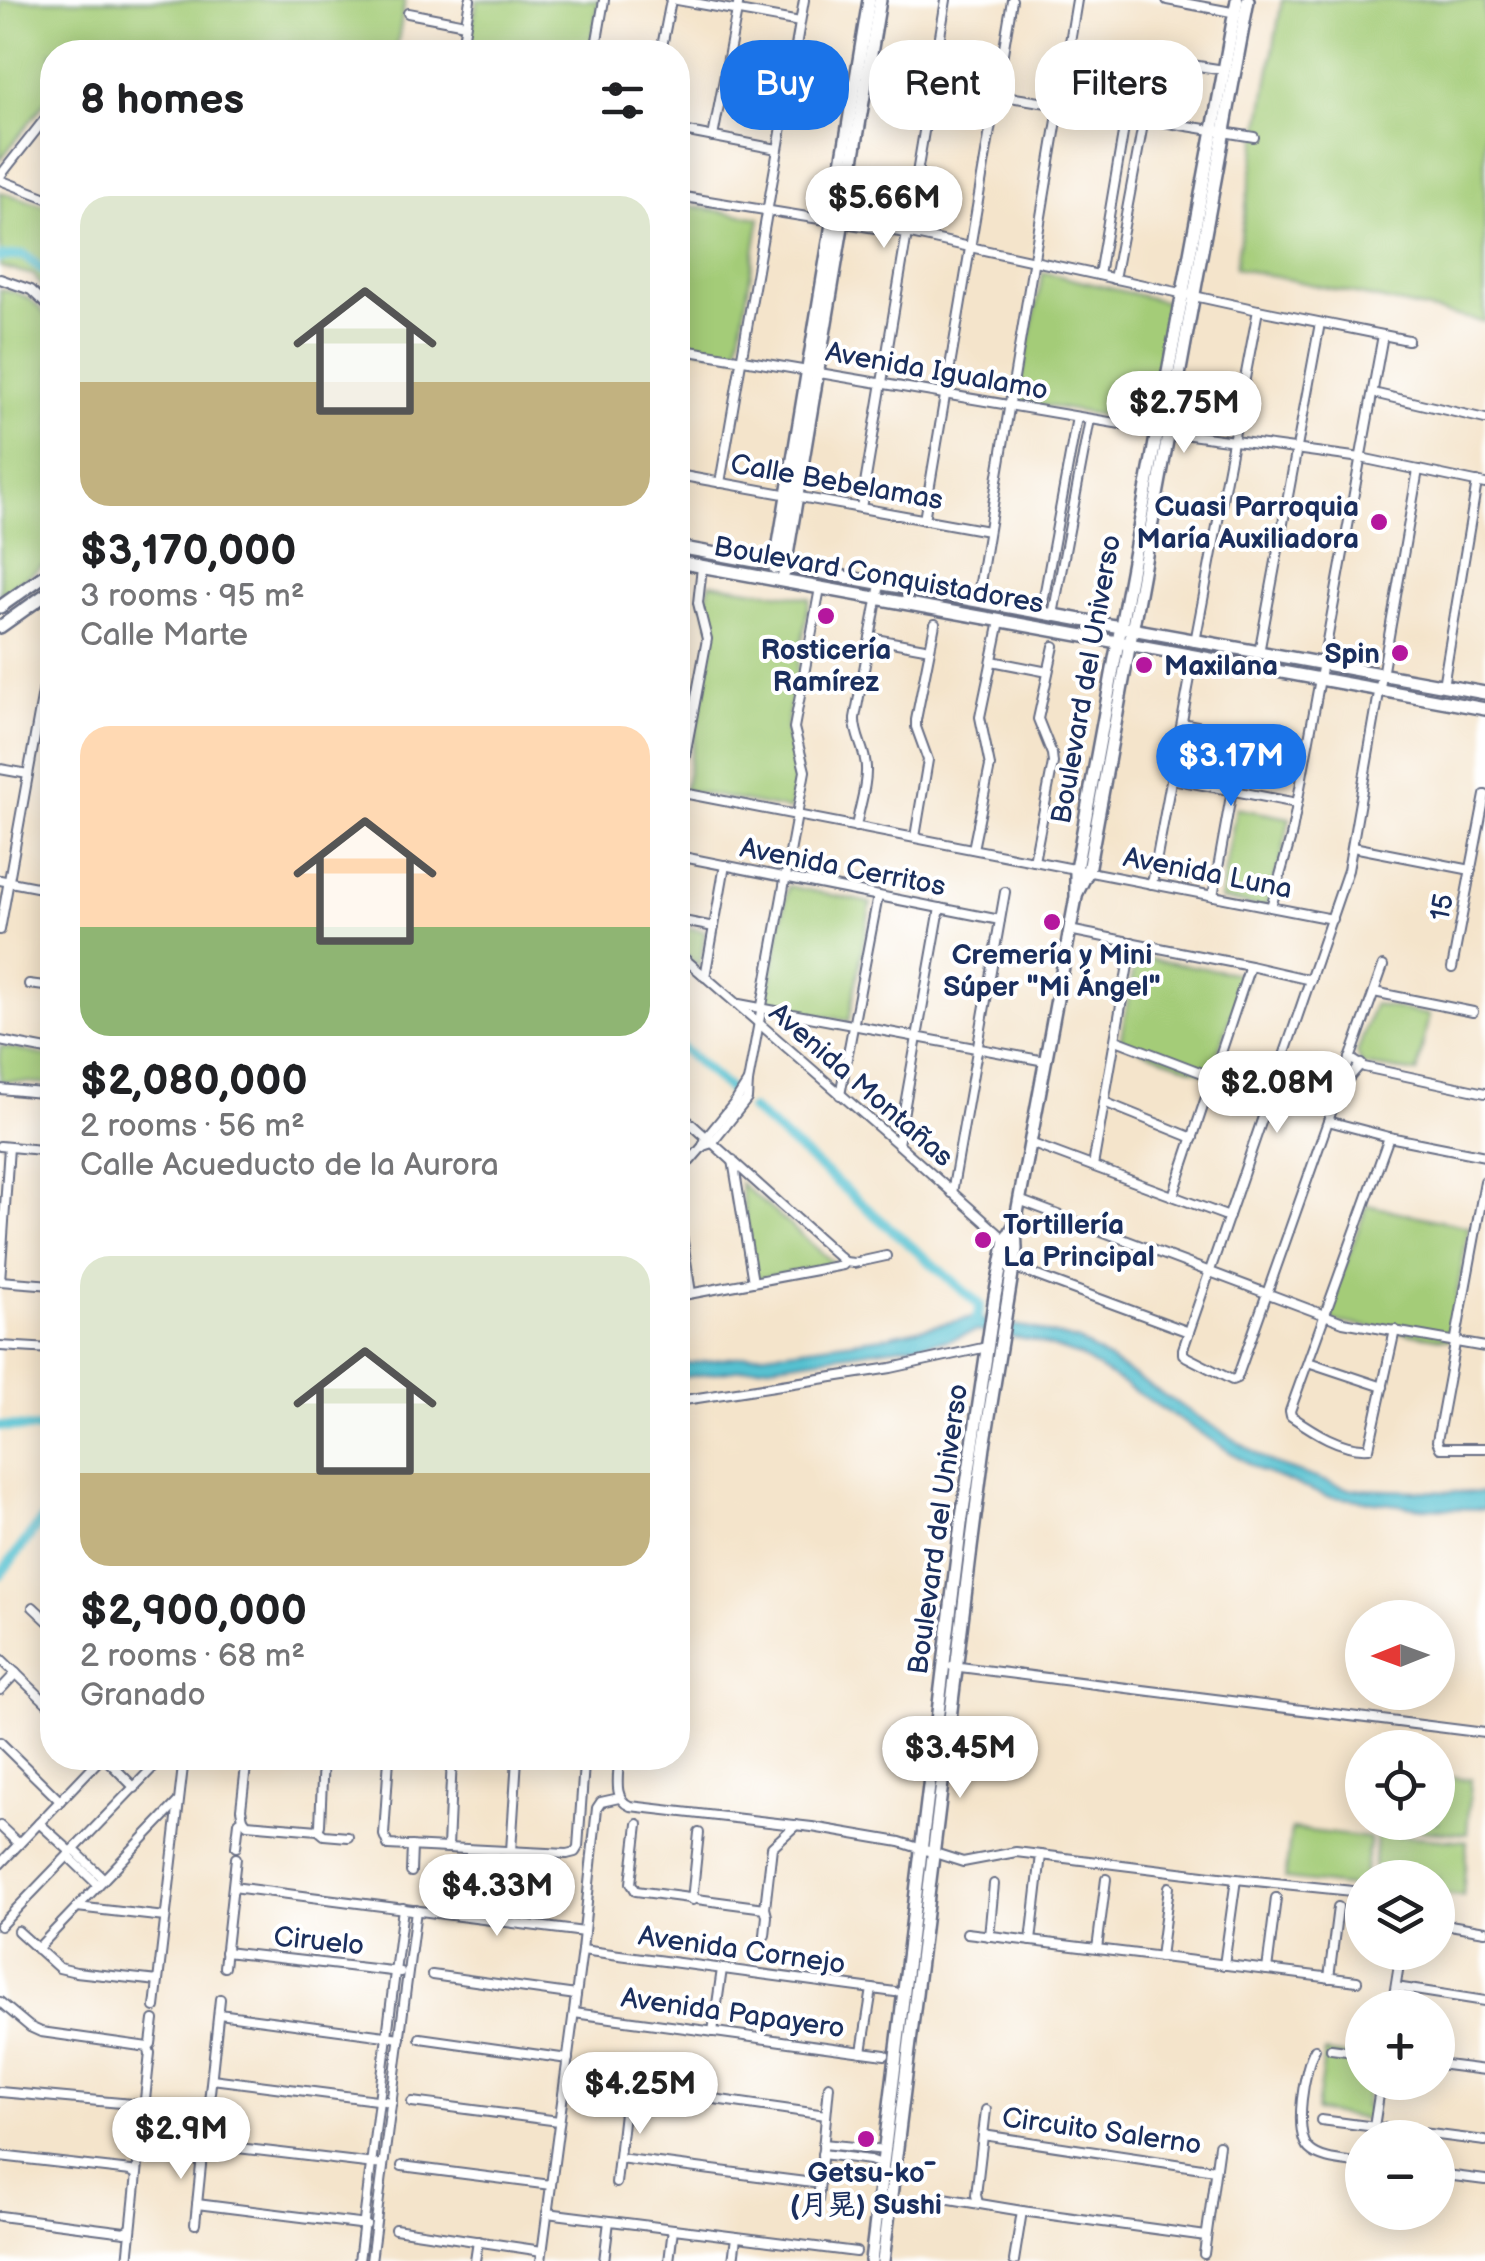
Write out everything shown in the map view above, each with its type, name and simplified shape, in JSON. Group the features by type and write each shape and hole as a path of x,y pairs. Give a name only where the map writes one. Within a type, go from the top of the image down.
{"street":[{"path":"463,40 470,0"},
{"path":"597,40 604,0"},
{"path":"664,40 674,0 800,22"},
{"path":"712,137 738,0"},
{"path":"720,483 804,0"},
{"path":"777,581 862,73 869,0"},
{"path":"862,73 880,0"},
{"path":"939,40 946,0"},
{"path":"1005,40 1012,0"},
{"path":"1070,40 1076,0"},
{"path":"1167,0 1241,6"},
{"name":"Boulevard del Universo","path":"1218,131 1224,70 1241,6"},
{"name":"Boulevard del Universo","path":"883,2261 949,1666 993,1339 1013,1267 1019,1200 1241,6"},
{"path":"408,13 466,24"},
{"path":"1203,67 1224,70"},
{"path":"862,73 869,74"},
{"path":"40,126 0,178 40,195"},
{"path":"1203,129 1254,137"},
{"path":"861,508 923,130"},
{"path":"924,520 990,130"},
{"path":"976,601 1055,130"},
{"path":"1099,275 1124,130"},
{"path":"1114,279 1142,130"},
{"path":"690,132 777,149"},
{"path":"690,198 906,233 1408,340"},
{"path":"0,279 31,290 40,299"},
{"path":"1195,642 1258,310"},
{"path":"1259,653 1320,323"},
{"path":"1271,908 1297,803 1384,335"},
{"name":"Avenida Igualamo","path":"690,352 1162,431 1361,458 1481,484"},
{"path":"1373,393 1485,419"},
{"path":"1047,614 1054,542 1077,417"},
{"path":"1047,614 1067,544 1090,419"},
{"path":"1383,966 1237,1378 1230,1379 1187,1357 1183,1349 1332,919 1353,847 1418,470"},
{"name":"Calle Bebelamas","path":"690,478 988,531"},
{"path":"1443,686 1481,484"},
{"path":"1054,542 1067,544"},
{"name":"Boulevard Conquistadores","path":"690,549 1485,694"},
{"name":"Boulevard Conquistadores","path":"690,564 1485,709"},
{"path":"690,730 707,640 698,603 702,567"},
{"path":"0,608 40,579"},
{"path":"856,827 866,771 854,724 880,584"},
{"path":"690,1161 748,1082 805,771 794,728 820,588"},
{"path":"0,627 40,599"},
{"path":"973,849 990,766 980,723 1000,621"},
{"path":"915,838 928,760 916,720 935,624"},
{"path":"870,638 930,650"},
{"path":"1034,860 1053,763 1038,719 1054,646"},
{"path":"1152,884 1194,656"},
{"path":"992,662 1048,672"},
{"path":"0,930 4,881 40,708"},
{"path":"1182,724 1307,748"},
{"path":"0,769 28,774"},
{"path":"1172,779 1297,803"},
{"path":"1213,896 1232,790"},
{"name":"15","path":"1452,968 1482,827 1485,795"},
{"name":"Avenida Luna","path":"690,796 1332,919"},
{"path":"1353,847 1471,870"},
{"name":"Avenida Cerritos","path":"690,859 1000,920"},
{"path":"705,977 724,866"},
{"path":"4,881 40,888"},
{"path":"952,1192 1005,892"},
{"path":"840,1095 878,896"},
{"path":"898,1144 940,908"},
{"path":"690,922 714,927"},
{"path":"1070,930 1311,980"},
{"path":"1092,1166 1132,942"},
{"name":"Avenida Montañas","path":"690,964 1016,1249"},
{"path":"1173,1196 1250,966"},
{"path":"29,984 40,985"},
{"path":"1374,992 1473,1012"},
{"path":"734,1003 1045,1061"},
{"path":"0,1040 40,1048"},
{"path":"1116,1040 1213,1078"},
{"path":"1350,1058 1361,1064 1485,1093"},
{"path":"1339,1090 1361,1064"},
{"path":"0,1089 40,1093"},
{"path":"1104,1102 1193,1138"},
{"path":"1328,1121 1485,1156"},
{"path":"690,1124 844,1264"},
{"path":"1389,1136 1290,1410 1292,1417 1328,1439 1365,1449 1370,1446 1395,1330"},
{"path":"1030,1143 1229,1217"},
{"path":"40,1150 5,1147 0,1281 40,1283"},
{"path":"733,1160 753,1282"},
{"path":"1485,1181 1437,1442 1440,1448 1485,1448"},
{"path":"1019,1200 1323,1316 1485,1347"},
{"name":"Boulevard del Universo","path":"1001,1303 1006,1240 1015,1224"},
{"path":"690,1287 691,1294 886,1256"},
{"path":"1013,1267 1189,1332"},
{"path":"690,1399 890,1368 993,1339"},
{"path":"0,1346 40,1348"},
{"path":"1308,1362 1383,1387"},
{"path":"33,1607 40,1614"},
{"path":"1,1658 40,1696"},
{"path":"949,1666 1485,1734"},
{"path":"0,1690 16,1673"},
{"path":"0,1742 60,1800"},
{"path":"0,1864 91,1770"},
{"path":"115,1770 134,1788"},
{"path":"2,1920 151,1770"},
{"path":"155,2007 182,1770"},
{"path":"236,1847 246,1770"},
{"path":"318,1830 322,1770"},
{"path":"387,1770 384,1840 390,1846 566,1854 577,1850 584,1770"},
{"path":"448,1847 451,1770"},
{"path":"511,1851 516,1770"},
{"path":"620,1770 619,1798 630,1806 900,1842 963,1862 1006,1852 1345,1890"},
{"path":"540,2261 597,1808 601,1802 619,1798"},
{"path":"37,1949 178,1802"},
{"path":"242,1819 247,1824 318,1830 324,1835 348,1837"},
{"path":"39,1823 101,1882"},
{"path":"638,1824 632,1888 641,1893 764,1908"},
{"path":"0,1826 19,1844"},
{"path":"766,1935 764,1908 772,1848 796,1826"},
{"path":"692,1900 700,1832"},
{"path":"411,1872 412,1846"},
{"name":"Boulevard del Universo","path":"871,2261 928,1850"},
{"path":"1031,1941 1041,1855"},
{"path":"224,1967 236,1858"},
{"path":"1098,1950 1106,1878"},
{"path":"1224,1965 1236,1880"},
{"path":"989,1936 994,1884"},
{"path":"233,1887 584,1932"},
{"path":"1160,1957 1169,1888"},
{"path":"1267,1970 1276,1898"},
{"path":"77,1907 165,1917"},
{"path":"359,2261 403,1908"},
{"path":"1329,1978 1338,1908"},
{"path":"371,2261 416,1910"},
{"path":"1455,1926 1485,1931"},
{"path":"18,1930 59,1968 158,1981"},
{"path":"967,1934 1356,1981"},
{"name":"Avenida Cornejo","path":"582,1950 895,1992"},
{"name":"Ciruelo","path":"225,1952 408,1972"},
{"path":"713,2032 722,1969"},
{"path":"1398,1970 1396,1988 1485,2000"},
{"path":"432,1974 576,1994"},
{"path":"862,2052 872,1989"},
{"path":"209,2102 220,1998"},
{"path":"0,2002 41,2032 148,2047"},
{"name":"Avenida Papayero","path":"574,2013 885,2055"},
{"path":"219,2014 400,2038"},
{"path":"148,2047 154,2020"},
{"path":"420,2038 568,2059"},
{"path":"128,2261 148,2047"},
{"path":"1315,2049 1308,2062 1300,2132 1312,2152 1345,2161"},
{"path":"1331,2049 1345,2051"},
{"path":"1455,2066 1485,2070"},
{"path":"212,2080 392,2102"},
{"path":"602,2082 826,2115"},
{"path":"616,2183 626,2086"},
{"path":"818,2202 829,2086"},
{"path":"0,2092 143,2105"},
{"path":"412,2102 559,2121"},
{"name":"Circuito Salerno","path":"978,2202 986,2110"},
{"path":"1321,2120 1345,2123"},
{"path":"195,2224 205,2126"},
{"name":"Circuito Salerno","path":"983,2135 1215,2170"},
{"path":"1455,2137 1485,2141"},
{"path":"204,2144 384,2165"},
{"path":"823,2144 886,2150"},
{"name":"Circuito Salerno","path":"1204,2254 1219,2145"},
{"path":"859,2159 860,2148"},
{"path":"822,2154 884,2165"},
{"path":"0,2156 131,2170 136,2174"},
{"path":"619,2158 813,2182 819,2179"},
{"path":"402,2166 551,2186"},
{"path":"1455,2176 1485,2180"},
{"path":"944,2198 1206,2236"},
{"path":"197,2204 376,2226"},
{"path":"1014,2261 1022,2212"},
{"path":"547,2213 856,2252"},
{"path":"0,2216 125,2232 130,2229"},
{"path":"604,2261 609,2221"},
{"path":"395,2228 542,2250"},
{"path":"669,2261 673,2229"},
{"path":"733,2261 736,2236"},
{"path":"475,2261 478,2241"},
{"path":"835,2261 836,2249"}],"green space":[{"path":"0,0 405,0 398,40 40,40 40,108 0,160"},
{"path":"477,0 599,0 592,40 469,40"},
{"path":"1282,0 1485,0 1485,322 1235,268"},
{"path":"0,192 40,204 40,284 34,275 0,267"},
{"path":"690,206 760,218 737,354 690,347"},
{"path":"1043,272 1171,303 1148,423 1017,401"},
{"path":"0,289 31,300 40,309 40,567 0,595"},
{"path":"710,583 810,598 786,730 798,767 790,810 690,791 690,760 714,639 705,602"},
{"path":"1236,808 1290,818 1265,908 1220,899"},
{"path":"788,886 871,903 849,1021 766,1006"},
{"path":"690,928 705,931 700,967 690,958"},
{"path":"1136,957 1247,975 1209,1075 1120,1042"},
{"path":"1374,1004 1429,1015 1417,1073 1362,1065 1357,1053"},
{"path":"0,1046 40,1054 40,1083 0,1081"},
{"path":"740,1183 835,1264 755,1279"},
{"path":"1367,1205 1469,1227 1449,1340 1325,1320"},
{"path":"1455,1778 1471,1779 1467,1834 1455,1833"},
{"path":"1291,1829 1345,1835 1345,1840 1370,1840 1366,1860 1345,1860 1345,1886 1285,1879"},
{"path":"1376,1840 1467,1841 1463,1896 1455,1895 1455,1860 1374,1860"},
{"path":"1325,2052 1345,2055 1345,2100 1366,2100 1365,2107 1373,2109 1371,2120 1316,2111"}],"water":[{"path":"969,1318 1079,1341 1271,1463 1349,1489 1485,1493 1485,1509 1423,1508 1326,1496 1260,1471 1079,1356 1034,1341 977,1331 947,1340 690,1376 690,1363 883,1337"}],"waterway":[{"path":"0,257 24,255 40,268"},
{"path":"690,1056 734,1094"},
{"path":"751,1109 980,1305 976,1323"},
{"path":"0,1426 40,1429"},
{"path":"0,1575 40,1523"}],"place":[{"name":"Cuasi Parroquia María Auxiliadora","path":"1379,522"},
{"name":"Rosticería Ramírez","path":"826,616"},
{"name":"Spin","path":"1400,653"},
{"name":"Maxilana","path":"1144,665"},
{"name":"Cremería y Mini Súper \"Mi Ángel\"","path":"1052,922"},
{"name":"Tortillería La Principal","path":"983,1240"},
{"name":"Getsu-kо̄ (月晃) Sushi","path":"866,2139"}]}
